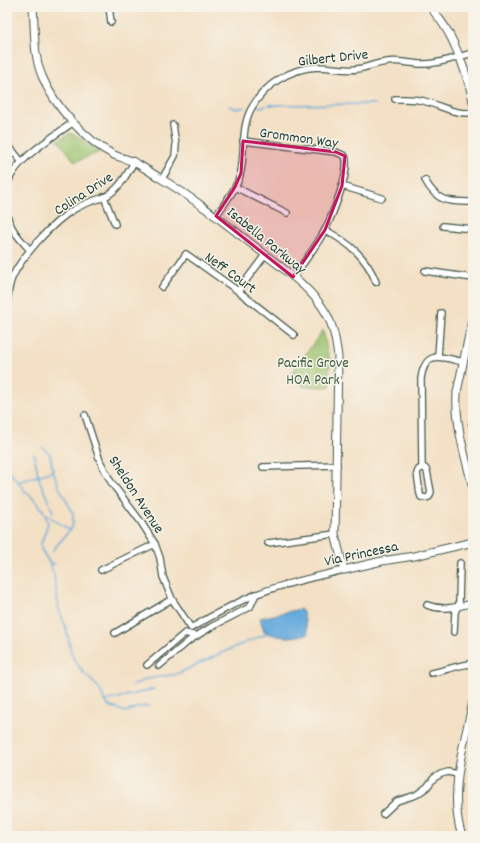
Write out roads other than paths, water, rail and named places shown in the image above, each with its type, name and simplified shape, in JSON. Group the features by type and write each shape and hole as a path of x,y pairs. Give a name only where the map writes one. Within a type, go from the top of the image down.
{"street":[{"name":"Isabella Parkway","path":"33,7 37,58 42,76 52,94 72,123 99,146 115,155 134,162 181,191 216,216 293,277 310,293 326,313 333,328 336,342 338,372 336,534 344,570"},
{"path":"109,7 111,22"},
{"path":"430,7 446,27 469,84 473,102"},
{"name":"Gilbert Drive","path":"216,216 235,187 241,173 245,126 249,115 258,97 268,87 283,77 297,71 319,67 357,69 386,62 422,64 436,63 473,52"},
{"path":"395,99 423,101 450,111 473,113"},
{"path":"7,188 13,171 21,161 72,123"},
{"path":"162,179 175,156 176,140 173,125"},
{"name":"Grommon Way","path":"243,141 342,154 347,160 342,186"},
{"path":"8,145 21,161"},
{"name":"Colina Drive","path":"7,302 12,279 30,250 73,210 88,202 104,197 122,183 134,162"},
{"path":"425,180 430,190 436,196 458,202 473,202"},
{"path":"293,277 312,252 325,230 342,186 382,198"},
{"path":"235,187 286,213"},
{"path":"104,197 116,224"},
{"path":"7,213 8,220 16,234 30,250"},
{"path":"443,226 473,229"},
{"path":"325,230 342,240 358,253 371,269 376,282"},
{"name":"Neff Court","path":"162,287 186,254 238,291 294,335"},
{"path":"238,291 265,255"},
{"path":"424,271 473,278"},
{"path":"438,356 441,313"},
{"path":"473,316 457,392 456,413 473,488"},
{"path":"422,468 422,368 426,362 438,356 463,362"},
{"name":"Sheldon Avenue","path":"85,415 100,461 111,482 141,522 155,544 160,558 163,577 172,599 191,628"},
{"path":"263,467 337,465"},
{"path":"422,468 425,468 427,471 431,492 429,497 426,498 421,497 417,472 422,468"},
{"path":"268,543 336,534"},
{"name":"Via Princessa","path":"191,628 223,609 256,594 300,580 473,542"},
{"path":"101,570 155,544"},
{"path":"454,632 455,612 459,604 460,563"},
{"path":"159,666 196,636 247,609 252,603 256,594"},
{"path":"115,633 172,599"},
{"path":"427,605 435,609 457,607 473,603"},
{"path":"147,665 185,633 196,636"},
{"path":"431,673 442,672 461,664 473,664"},
{"path":"462,836 456,815 456,798 458,774 471,723 473,702"},
{"path":"383,814 398,801 416,795 427,787 437,776 448,772 458,774"}],"water":[{"path":"300,609 303,612 308,634 280,637 264,631 260,618"}],"waterway":[{"path":"269,105 375,104"},
{"path":"229,106 237,109 245,107"},
{"path":"259,107 266,106"},
{"path":"42,447 50,454 53,471"},
{"path":"34,454 39,479 53,512"},
{"path":"7,468 25,491 43,510 46,517 48,523 41,544 41,549 50,564 54,575 59,610 66,628 74,659 84,673 99,688 109,706 126,712 139,707 149,706"},
{"path":"18,482 53,471 59,487 73,513 73,524 70,530 53,550"},
{"path":"46,514 69,530"},
{"path":"50,564 55,564"},
{"path":"132,686 146,679 177,674 269,633"},
{"path":"106,701 154,689"}],"park label":[{"name":"Pacific Grove HOA Park","path":"313,370"}]}
